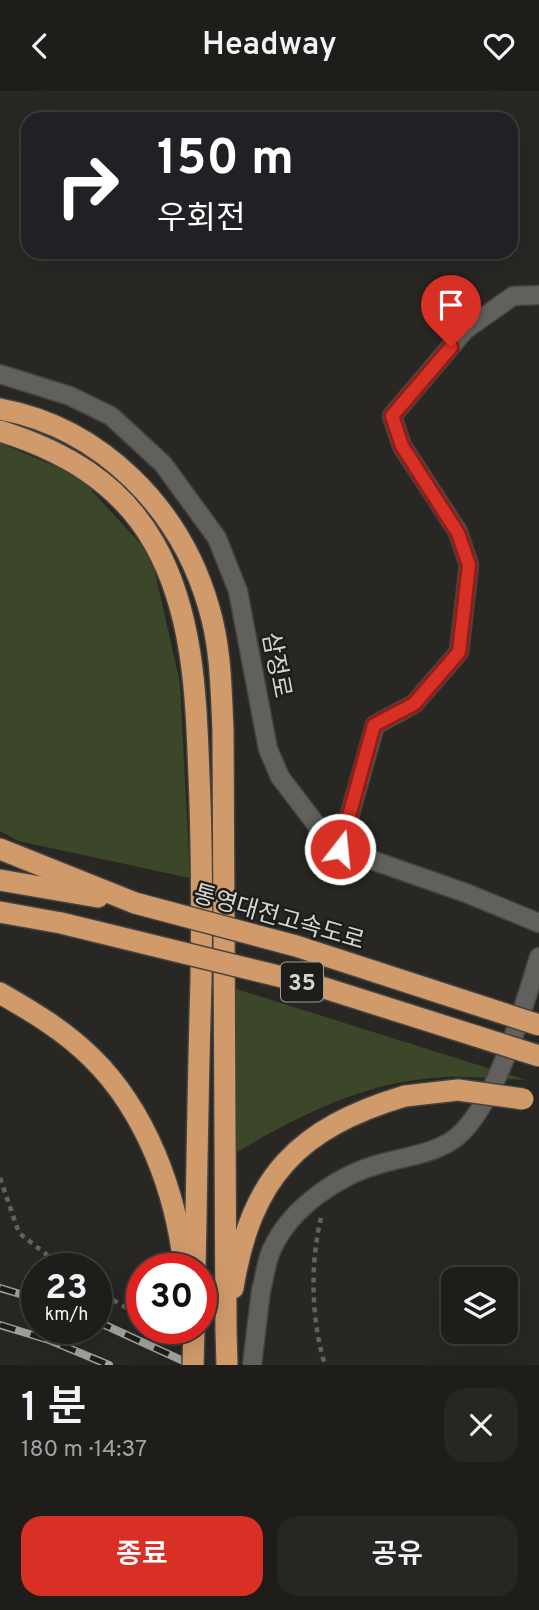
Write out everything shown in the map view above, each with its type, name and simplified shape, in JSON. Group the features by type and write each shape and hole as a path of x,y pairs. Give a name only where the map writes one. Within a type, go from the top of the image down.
{"highway":[{"path":"0,409 55,425 86,441 144,489 173,525 195,569 209,608 220,663 223,730 223,1162 227,1365"},
{"path":"0,431 71,459 121,498 154,543 166,567 184,621 197,731 203,882 195,1253"},
{"path":"0,849 135,904"},
{"name":"통영대전고속도로","path":"0,880 135,904 296,946 539,1025"},
{"name":"35","path":"0,912 61,923 315,985 539,1056"},
{"path":"0,993 50,1023 93,1058 126,1097 147,1137 163,1178 181,1238 182,1253"},
{"path":"226,1331 250,1220 264,1188 287,1158 314,1136 377,1104 405,1096 458,1090 531,1101"}],"street":[{"path":"340,849 374,725 414,704 459,652 469,565 458,533 402,446 392,416 466,330 513,296 539,295"},
{"name":"삼정로","path":"0,374 70,396 111,416 163,464 217,538 238,591 268,749 280,776 325,836 340,849 466,893 539,923"},
{"path":"252,1365 261,1290 272,1248 305,1206 328,1186 378,1164 435,1150 459,1135 492,1091 539,957"}],"path":[{"path":"0,1178 19,1233 45,1253"},
{"path":"326,1365 315,1290 316,1238 328,1186"}],"green space":[{"path":"0,443 78,476 151,555 180,683 190,878 18,841 0,831"},
{"path":"230,987 526,1080 445,1077 385,1086 357,1094 303,1116 225,1159"}],"railway":[{"path":"0,1288 21,1294"},
{"path":"0,1325 49,1340 109,1365"},
{"path":"112,1328 192,1365"}],"route":[{"path":"340,849 374,725 414,704 459,652 469,565 458,533 402,446 392,416 451,347"}]}
